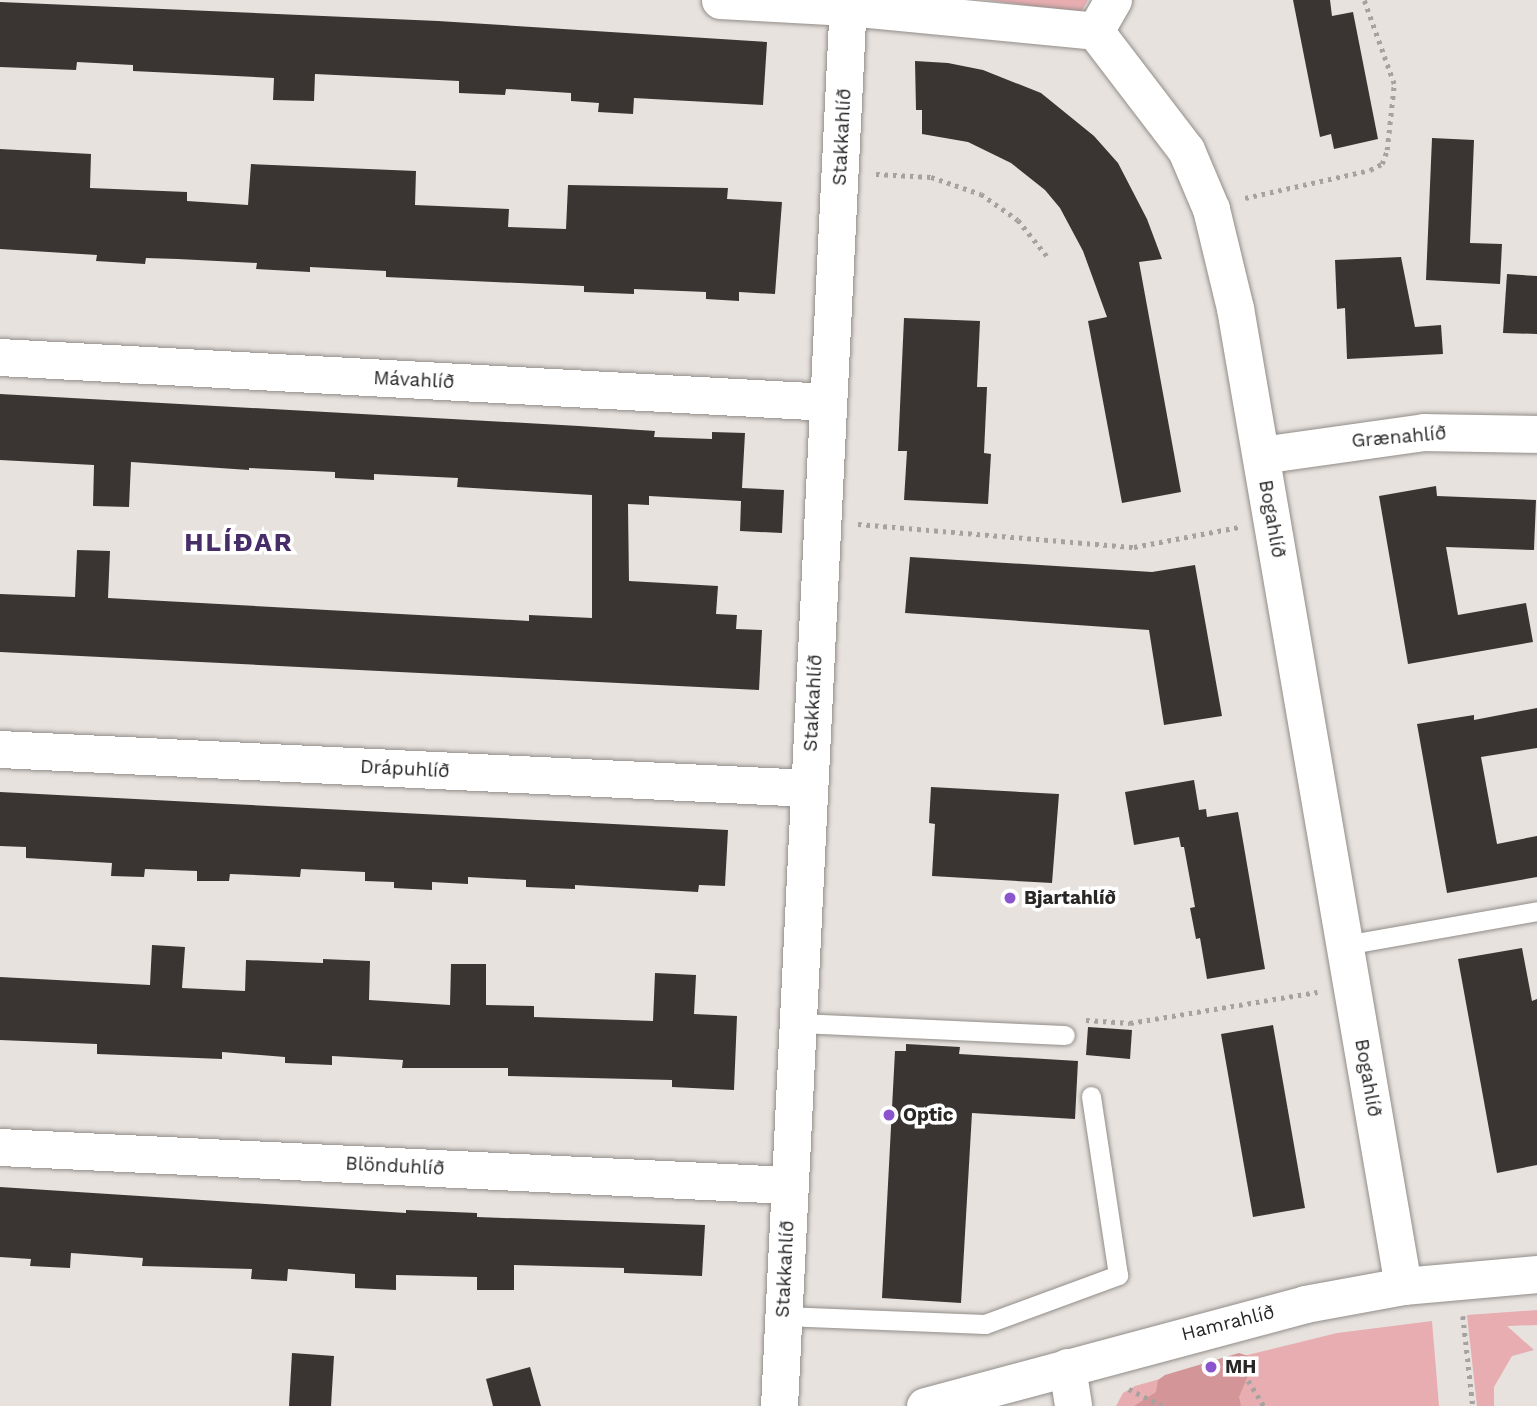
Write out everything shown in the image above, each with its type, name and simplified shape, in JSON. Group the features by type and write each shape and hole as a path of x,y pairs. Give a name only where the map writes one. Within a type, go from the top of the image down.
{"street":[{"path":"720,0 848,3 1095,31 1113,0"},
{"name":"Stakkahlíð","path":"779,1406 848,3"},
{"name":"Bogahlíð","path":"1095,31 1186,150 1211,209 1235,308 1404,1286"},
{"name":"Mávahlíð","path":"0,358 828,402"},
{"name":"Grænahlíð","path":"1261,455 1424,432 1537,434"},
{"name":"Drápuhlíð","path":"0,749 809,788"},
{"name":"Blönduhlíð","path":"0,1147 789,1185"},
{"name":"Hamrahlíð","path":"925,1406 1305,1304 1404,1286 1537,1273"},
{"path":"1067,1367 1073,1406"}],"lane":[{"path":"1345,945 1537,911"},
{"path":"798,1023 1065,1035"},
{"path":"783,1316 985,1324 1118,1275 1091,1096"}],"path":[{"path":"1245,198 1370,170 1382,163 1387,150 1394,84 1364,0"},
{"path":"840,174 905,174 957,184 1000,206 1018,220 1047,256"},
{"path":"822,521 1134,547 1248,525"},
{"path":"1065,1035 1083,1020 1130,1023 1352,987"},
{"path":"1462,1306 1473,1406"},
{"path":"1232,1352 1264,1406"},
{"path":"1119,1384 1162,1406"}],"shaded area":[{"path":"987,0 1088,0 1081,12"},
{"path":"1537,1310 1537,1325 1507,1326 1534,1350 1512,1356 1494,1387 1494,1406 1477,1406 1467,1315"},
{"path":"1432,1321 1439,1406 1116,1406 1123,1393 1135,1386 1235,1358 1337,1333"},
{"path":"1239,1353 1248,1356 1250,1371 1239,1397 1241,1406 1134,1406 1156,1392 1158,1380 1165,1375"}],"building":[{"path":"1293,0 1330,0 1332,16 1353,12 1378,139 1334,149 1331,134 1320,137"},
{"path":"0,2 438,21 767,42 763,105 634,98 633,114 598,112 599,103 571,101 571,93 506,89 505,95 459,93 459,81 315,74 314,101 273,100 274,78 133,71 133,65 77,62 76,70 0,67"},
{"path":"915,61 948,63 983,70 1041,93 1094,136 1118,163 1147,219 1162,259 1139,262 1181,492 1122,503 1088,321 1107,317 1083,251 1060,208 1045,190 1011,163 968,142 922,134 922,110 916,110"},
{"path":"1432,138 1474,140 1470,243 1502,244 1500,284 1426,280"},
{"path":"0,149 91,154 90,188 187,192 187,201 248,205 251,164 416,171 415,205 509,209 508,227 566,229 568,185 728,188 727,199 782,202 775,294 739,292 739,301 706,299 706,292 634,289 634,294 584,292 584,286 386,277 386,271 310,267 310,272 256,269 257,263 146,258 145,264 96,261 97,255 0,249"},
{"path":"1401,257 1415,327 1441,325 1443,354 1347,359 1345,308 1337,309 1335,260"},
{"path":"1507,274 1537,276 1537,334 1503,333"},
{"path":"904,318 980,321 977,387 987,387 984,453 991,454 988,504 904,500 907,451 898,451"},
{"path":"0,394 655,431 654,437 712,439 712,432 745,433 742,488 784,490 782,533 740,531 741,501 649,496 649,505 628,504 629,581 718,586 716,614 737,615 736,629 762,630 759,690 0,652 0,594 75,597 77,550 110,551 108,598 529,621 529,615 592,618 592,495 457,487 458,478 374,474 374,480 335,478 335,472 249,470 131,462 129,507 93,506 94,465 0,460"},
{"path":"1436,486 1437,496 1536,500 1534,550 1446,547 1458,615 1526,603 1533,642 1408,664 1379,496"},
{"path":"910,557 1152,572 1195,565 1222,716 1164,725 1149,630 905,613"},
{"path":"1537,708 1537,748 1481,757 1497,844 1537,836 1537,877 1447,893 1417,724 1474,715 1474,720"},
{"path":"1194,780 1199,810 1206,809 1207,817 1238,812 1265,969 1207,979 1200,938 1196,939 1190,908 1195,907 1184,847 1181,847 1179,837 1134,845 1125,792"},
{"path":"931,787 1059,794 1052,883 932,876 935,824 929,823"},
{"path":"0,792 728,830 725,886 699,885 698,892 575,885 575,889 526,887 526,880 468,877 468,884 432,882 432,890 394,888 394,882 365,881 365,872 301,869 300,877 230,874 229,881 197,881 197,871 145,869 144,877 111,876 112,863 26,858 26,847 0,846"},
{"path":"152,945 185,947 182,988 245,991 246,960 323,963 323,959 370,961 369,1000 450,1005 451,964 486,964 486,1005 534,1006 534,1017 653,1021 655,973 696,975 694,1014 737,1016 734,1090 672,1087 672,1080 508,1076 508,1068 402,1068 403,1060 332,1056 332,1065 285,1063 285,1057 222,1052 222,1059 97,1054 97,1044 0,1040 0,977 150,985"},
{"path":"1522,948 1532,1001 1537,999 1537,1165 1497,1173 1458,959"},
{"path":"1273,1025 1305,1208 1253,1217 1221,1034"},
{"path":"1088,1027 1132,1030 1130,1059 1086,1055"},
{"path":"906,1044 960,1047 959,1054 1078,1061 1075,1119 972,1113 961,1303 882,1298 895,1051 906,1051"},
{"path":"0,1187 406,1213 406,1210 477,1213 477,1217 705,1225 702,1276 624,1273 624,1268 514,1265 514,1290 477,1290 477,1277 396,1275 396,1290 355,1288 355,1274 288,1269 287,1281 251,1279 252,1269 142,1266 143,1258 71,1253 70,1268 30,1266 31,1259 0,1257"},
{"path":"292,1353 334,1356 331,1406 289,1406"},
{"path":"530,1367 541,1406 493,1406 486,1379"}],"place":[{"name":"Bjartahlíð","path":"1010,898"},
{"name":"Optic","path":"889,1115"},
{"name":"MH","path":"1211,1367"}],"district":[{"name":"HLÍÐAR","path":"239,543"}]}
